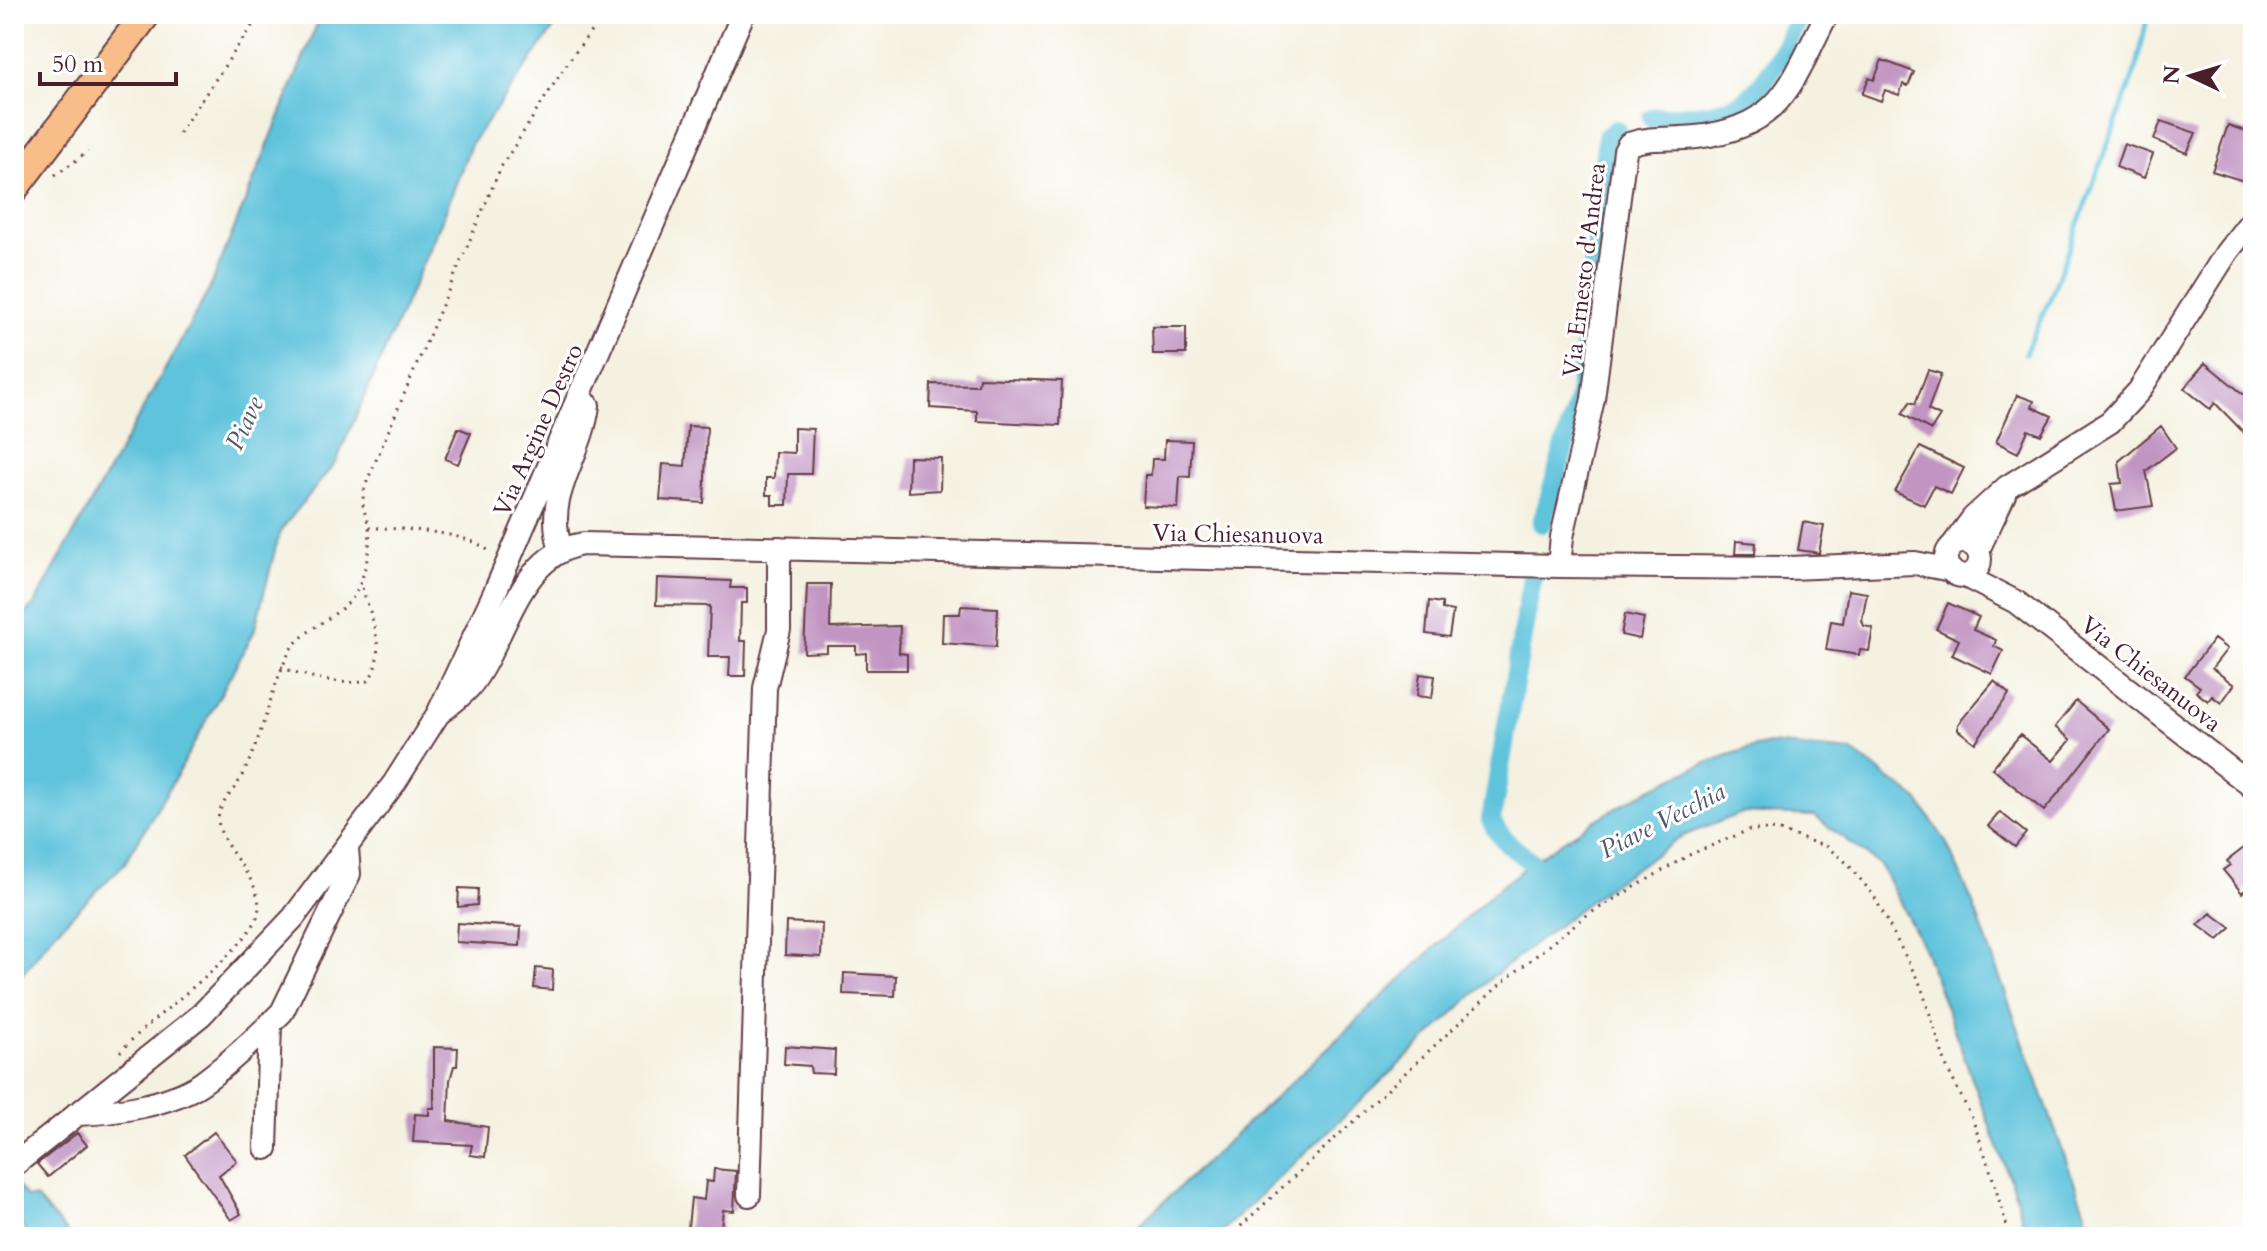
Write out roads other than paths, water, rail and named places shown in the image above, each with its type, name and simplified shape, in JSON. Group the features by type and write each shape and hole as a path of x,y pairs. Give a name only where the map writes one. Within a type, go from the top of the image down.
{"main road":[{"path":"14,188 146,14"}],"street":[{"name":"Via Argine Destro","path":"15,1165 201,1015 293,918 395,782 438,714 592,372 743,14"},
{"name":"Via Ernesto d'Andrea","path":"1559,566 1562,537 1593,399 1625,151 1629,144 1648,137 1691,138 1728,133 1763,116 1774,108 1791,83 1827,14"},
{"path":"1954,560 1973,518 2007,487 2110,422 2139,391 2227,252 2253,219"},
{"path":"438,714 471,685 522,593 539,568 561,549 553,527 554,508 586,422 592,372"},
{"path":"1954,560 1964,542 1978,552 2007,487"},
{"name":"Via Chiesanuova","path":"561,549 607,543 1559,566 1789,568 1954,560 2016,602 2253,787"},
{"path":"749,1195 765,688 779,630 779,548"},
{"name":"Via Chiesanuova","path":"1978,552 1995,569 2016,602"},
{"name":"Via Argine Destro","path":"76,1114 125,1112 200,1085 270,1024 282,1012 349,874 347,848"},
{"path":"266,1148 270,1024"}],"water":[{"name":"Piave","path":"321,14 564,14 471,144 444,215 336,462 280,531 254,632 177,775 125,863 55,932 14,985 14,624 34,605 210,288"},
{"name":"Piave Vecchia","path":"1769,744 1852,751 1918,800 1946,842 1972,901 2094,1237 2026,1237 2017,1199 1924,949 1881,866 1814,816 1742,813 1683,836 1606,888 1492,977 1216,1237 1126,1237 1496,890 1524,868 1590,824 1662,783 1699,766"},
{"path":"14,1182 26,1197 36,1198 67,1232 67,1237 30,1237 14,1216"}],"waterway":[{"path":"1652,118 1717,112 1748,98 1767,77 1801,14"},
{"path":"2025,353 2050,299 2137,66 2148,14"},
{"path":"1542,523 1579,398 1607,137 1616,130"},
{"path":"1532,578 1491,820 1502,837 1550,879"}]}
